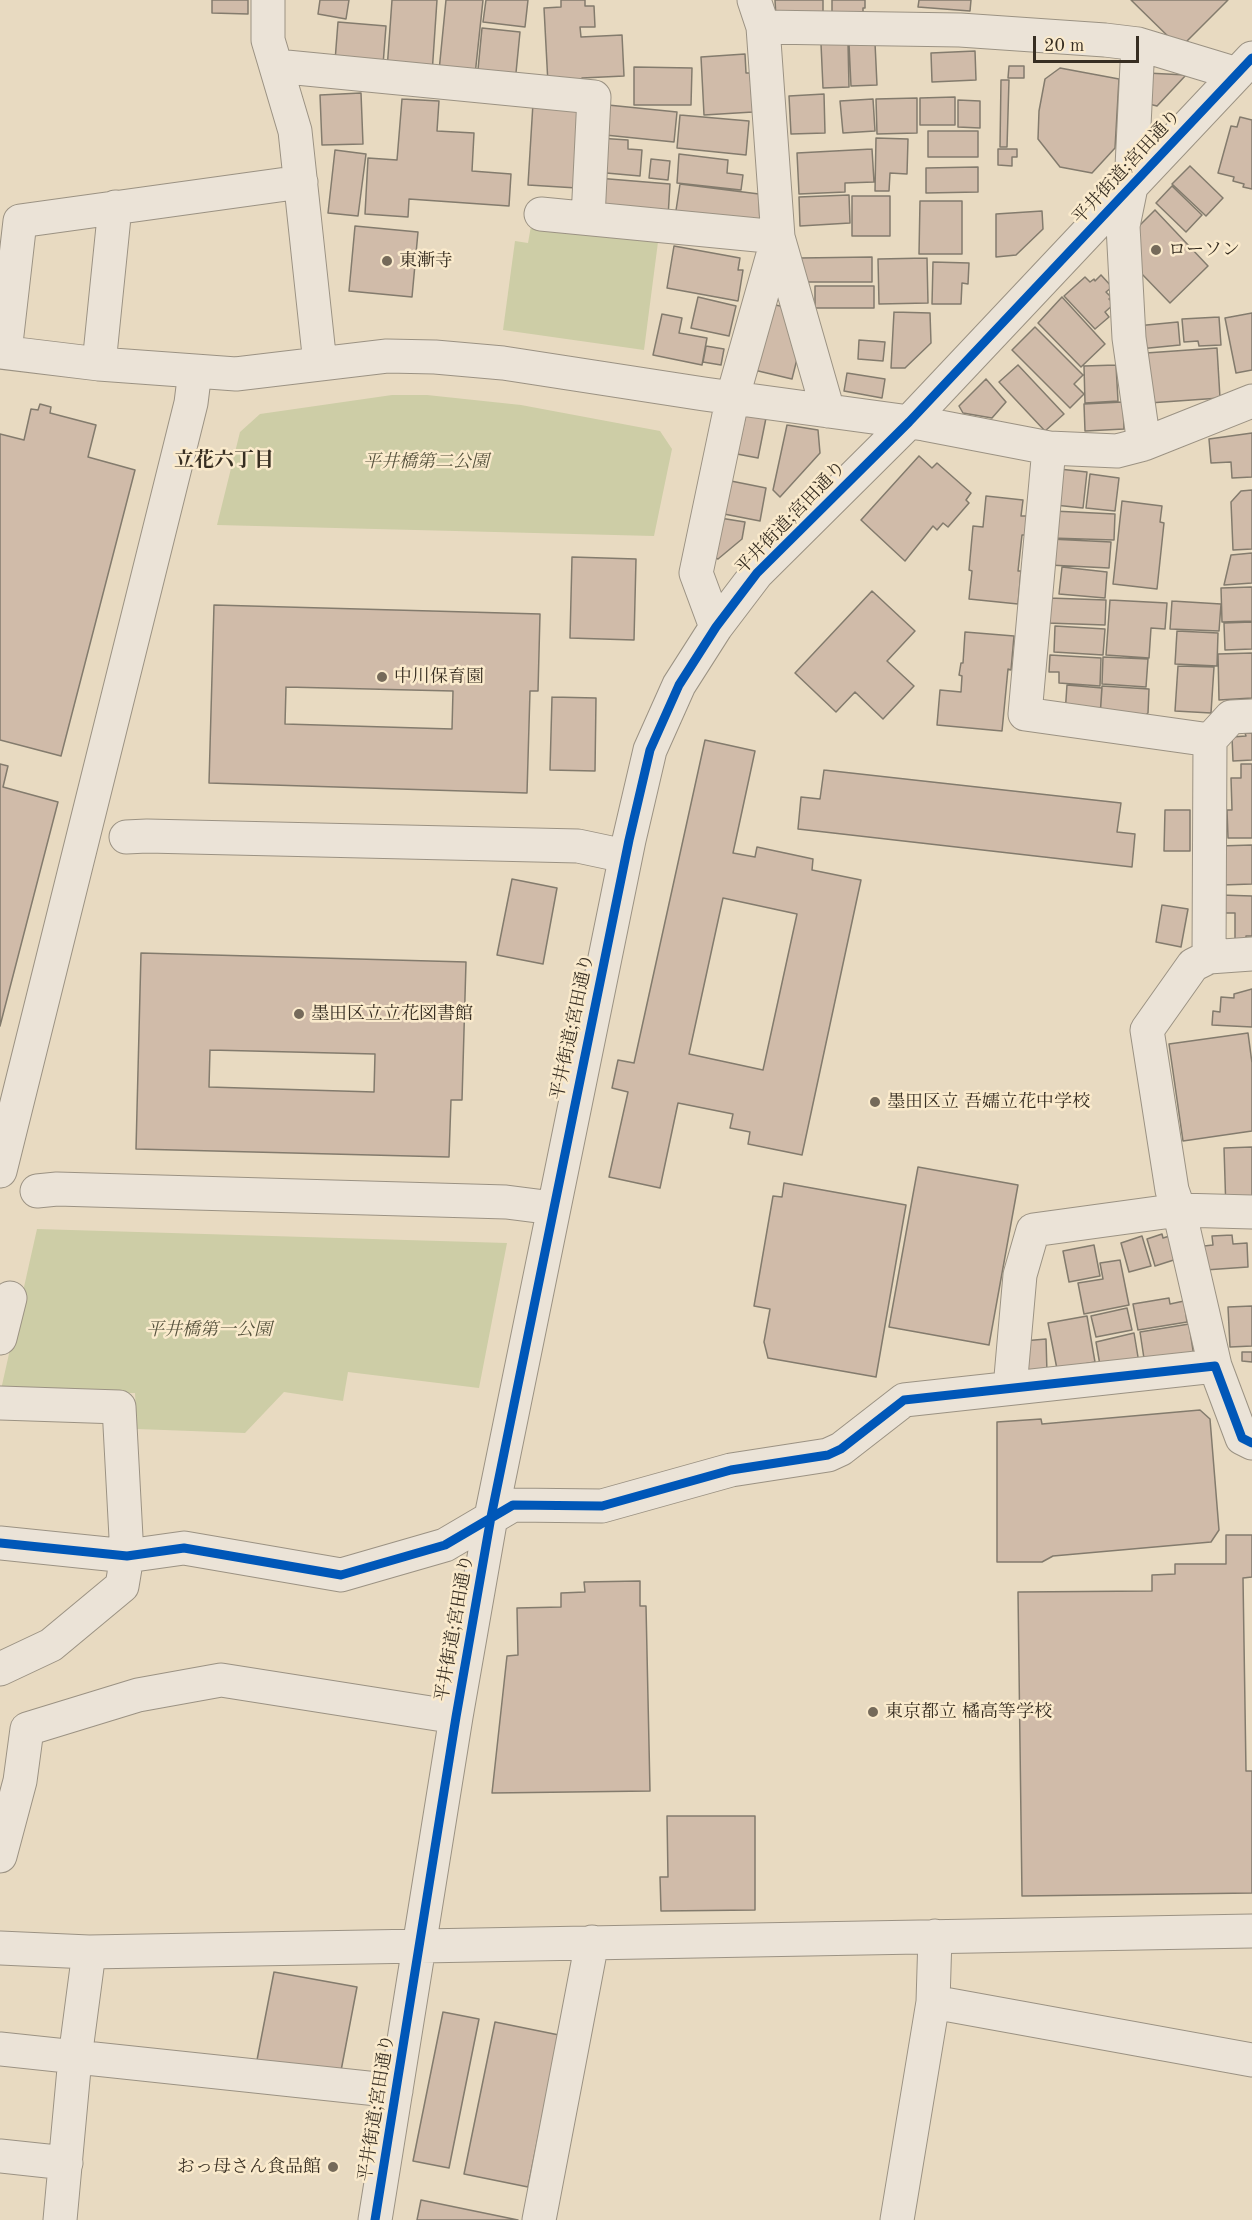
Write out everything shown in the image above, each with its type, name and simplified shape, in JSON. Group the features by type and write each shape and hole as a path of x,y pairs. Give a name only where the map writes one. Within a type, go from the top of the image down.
{"street":[{"path":"268,0 268,40 295,131 320,364"},
{"path":"828,411 778,237 759,14 1138,44 1244,66"},
{"path":"1138,44 1131,188 1123,226 1128,326 1144,444"},
{"path":"276,66 594,97 588,218"},
{"name":"平井街道;宮田通り","path":"375,2220 456,1717 491,1518 625,856 650,750 679,685 716,627 757,573 909,422 1244,66"},
{"path":"301,182 20,221 3,352 99,364 236,374 387,356 435,357 503,363 909,422 1049,447 1117,451 1144,444 1252,401"},
{"path":"99,364 115,207"},
{"path":"541,214 778,237"},
{"path":"716,627 696,573 733,396 778,237"},
{"path":"0,1171 188,415 195,371"},
{"path":"1049,447 1025,714 1210,740"},
{"path":"1209,957 1210,740 1231,717 1252,716"},
{"path":"126,837 578,846 625,856"},
{"path":"1252,954 1209,957 1193,965 1147,1030 1172,1190 1179,1210 1215,1366 1242,1438 1252,1443"},
{"path":"37,1191 57,1189 506,1202 553,1208"},
{"path":"1010,1388 1020,1275 1033,1230 1179,1210 1252,1212"},
{"path":"0,1338 9,1298"},
{"path":"0,1543 127,1556 183,1548 341,1575 444,1545 513,1505 602,1506 730,1470 828,1455 842,1449 904,1400 1215,1366"},
{"path":"0,1403 119,1407 127,1556 123,1586 51,1645 0,1669"},
{"path":"0,1856 20,1781 27,1729 38,1725 138,1695 220,1680 456,1717"},
{"path":"0,1948 89,1952 1252,1931"},
{"path":"897,2220 933,2001 935,1936"},
{"path":"539,2220 592,1942"},
{"path":"60,2220 75,2058 89,1952"},
{"path":"933,2001 1252,2060"},
{"path":"0,2049 396,2091"},
{"path":"0,2156 66,2163"}],"green space":[{"path":"531,226 658,242 644,350 503,330 515,241 528,243"},
{"name":"平井橋第二公園","path":"392,395 427,395 521,405 660,431 672,449 654,536 217,525 240,432 260,414"},
{"name":"平井橋第一公園","path":"37,1229 507,1243 479,1388 348,1372 343,1401 284,1392 245,1433 137,1429 135,1393 0,1394"}],"building":[{"path":"212,0 248,0 248,14 212,13"},
{"path":"320,0 349,0 346,19 318,14"},
{"path":"392,0 437,0 432,74 387,70"},
{"path":"446,0 483,0 475,75 439,71"},
{"path":"486,0 528,0 525,27 483,22"},
{"path":"561,0 585,0 585,6 594,6 595,27 580,27 581,37 622,35 624,76 582,78 582,82 548,84 544,8 561,7"},
{"path":"775,0 823,0 823,16 776,17"},
{"path":"832,0 865,0 865,8 863,8 863,13 832,13"},
{"path":"919,0 971,0 970,11 918,7"},
{"path":"1131,0 1228,0 1180,48"},
{"path":"338,22 386,26 383,65 335,61"},
{"path":"482,28 520,32 515,83 477,80"},
{"path":"848,43 849,87 823,88 821,44"},
{"path":"875,43 877,85 851,86 849,44"},
{"path":"975,51 976,80 932,82 931,53"},
{"path":"745,54 746,73 750,73 753,112 704,115 701,57"},
{"path":"1009,66 1024,66 1024,78 1008,78"},
{"path":"634,67 692,68 691,105 634,105"},
{"path":"1060,68 1119,79 1115,148 1092,173 1060,167 1038,139 1039,111 1045,79"},
{"path":"1147,73 1186,75 1157,106 1145,103"},
{"path":"1001,80 1009,80 1007,147 1000,147"},
{"path":"361,93 363,144 322,145 320,95"},
{"path":"824,94 825,133 791,134 789,96"},
{"path":"955,97 955,125 920,125 920,98"},
{"path":"917,98 917,133 877,134 876,99"},
{"path":"402,99 439,101 437,131 474,133 472,171 511,174 509,206 409,199 408,217 365,214 368,158 397,160"},
{"path":"873,99 875,131 843,133 840,101"},
{"path":"958,100 980,101 980,128 958,127"},
{"path":"533,103 581,105 577,188 528,185"},
{"path":"608,105 677,112 674,142 605,135"},
{"path":"680,115 749,121 746,155 677,148"},
{"path":"1240,117 1252,120 1252,189 1233,181 1234,177 1218,173 1231,126 1237,127"},
{"path":"928,131 978,131 978,157 928,157"},
{"path":"598,138 628,140 628,149 642,150 640,176 595,172"},
{"path":"876,138 908,139 907,174 890,173 889,191 875,191"},
{"path":"872,149 874,182 845,183 845,192 799,194 797,153"},
{"path":"998,149 1017,149 1017,157 1012,157 1012,166 998,165"},
{"path":"335,150 366,154 358,216 328,213"},
{"path":"679,154 728,160 727,173 743,175 741,190 677,183"},
{"path":"651,159 670,161 668,180 649,178"},
{"path":"1190,166 1223,198 1206,216 1172,184"},
{"path":"978,167 978,192 926,193 926,168"},
{"path":"597,178 670,184 668,217 594,211"},
{"path":"680,184 759,194 760,227 675,217"},
{"path":"1172,186 1202,215 1186,232 1156,203"},
{"path":"849,195 850,223 800,226 799,197"},
{"path":"852,196 890,196 890,236 852,236"},
{"path":"920,201 962,201 962,254 919,254"},
{"path":"1155,210 1208,266 1170,303 1139,271 1138,227"},
{"path":"1042,211 1043,229 1016,255 996,257 996,214"},
{"path":"355,226 418,232 412,297 349,291"},
{"path":"674,246 740,258 738,270 743,270 738,301 667,288"},
{"path":"872,257 872,282 806,282 800,258"},
{"path":"927,258 928,303 879,304 878,259"},
{"path":"933,262 969,263 968,284 962,283 961,304 932,304"},
{"path":"1101,275 1112,287 1106,292 1114,304 1105,312 1109,317 1095,329 1064,296 1085,277 1090,282 1094,279 1095,281"},
{"path":"815,286 874,286 874,308 815,308"},
{"path":"698,297 736,306 729,336 691,328"},
{"path":"1062,297 1105,344 1081,367 1038,323"},
{"path":"770,304 796,309 802,339 792,379 754,370"},
{"path":"894,312 930,313 931,343 905,368 891,368"},
{"path":"1252,313 1252,370 1236,373 1225,318"},
{"path":"662,314 682,318 679,333 707,338 702,365 653,355"},
{"path":"1219,317 1221,345 1199,346 1198,341 1184,342 1182,319"},
{"path":"1178,322 1180,345 1139,349 1136,326"},
{"path":"1035,327 1083,375 1074,384 1084,394 1070,408 1012,350"},
{"path":"859,340 885,342 883,361 858,359"},
{"path":"706,346 724,349 721,365 703,362"},
{"path":"1217,348 1220,398 1149,403 1146,353"},
{"path":"1018,365 1064,414 1045,431 999,382"},
{"path":"1116,365 1118,401 1085,403 1084,366"},
{"path":"847,373 885,379 882,398 844,391"},
{"path":"986,379 1006,402 992,418 963,413 959,406"},
{"path":"1123,402 1124,429 1085,431 1084,404"},
{"path":"40,404 51,407 50,413 96,425 88,457 135,470 61,756 0,740 0,434 24,440 31,409 38,410"},
{"path":"746,414 766,418 758,458 737,454"},
{"path":"787,425 818,430 820,453 780,497 773,490"},
{"path":"1252,433 1252,477 1232,478 1231,462 1211,463 1209,439"},
{"path":"919,456 932,468 937,463 971,493 966,500 969,503 948,527 943,523 937,530 933,526 905,561 861,520"},
{"path":"1059,469 1087,472 1083,508 1055,505"},
{"path":"1090,474 1119,478 1115,511 1086,508"},
{"path":"731,481 766,488 760,521 724,514"},
{"path":"1252,490 1252,549 1233,550 1231,502 1241,491"},
{"path":"986,496 1023,500 1021,516 1027,516 1025,535 1022,535 1018,571 1021,571 1018,604 969,599 973,526 983,527"},
{"path":"1122,501 1162,506 1160,522 1164,523 1157,589 1113,584"},
{"path":"1053,511 1115,514 1114,540 1051,538"},
{"path":"720,518 745,522 742,539 718,559 713,557"},
{"path":"1050,539 1111,542 1109,568 1049,565"},
{"path":"1252,553 1252,583 1224,585 1231,555"},
{"path":"572,557 636,559 634,640 570,638"},
{"path":"1062,567 1107,572 1105,598 1059,594"},
{"path":"1252,587 1252,621 1222,622 1221,588"},
{"path":"872,591 915,631 887,661 914,686 883,719 855,692 836,712 795,673"},
{"path":"1049,598 1106,600 1105,625 1047,623"},
{"path":"1110,600 1167,603 1165,629 1151,628 1149,658 1106,655"},
{"path":"1172,601 1221,604 1219,631 1170,629"},
{"path":"214,605 540,614 538,691 530,691 527,793 209,783","holes":["286,687 453,691 452,729 285,724"]},
{"path":"1252,622 1252,649 1225,650 1224,623"},
{"path":"1055,626 1105,629 1103,655 1054,652"},
{"path":"1177,631 1218,633 1217,666 1175,664"},
{"path":"965,632 1014,636 1011,670 1008,669 1002,731 937,725 940,690 961,692 962,676 959,675 961,663 963,663"},
{"path":"1252,653 1252,698 1219,700 1218,654"},
{"path":"1050,655 1101,658 1100,686 1059,683 1059,672 1049,672"},
{"path":"1103,657 1148,659 1146,687 1102,684"},
{"path":"1178,666 1214,667 1211,713 1175,711"},
{"path":"1067,685 1102,688 1100,717 1065,714"},
{"path":"1102,686 1149,689 1148,713 1139,720 1100,717"},
{"path":"552,697 596,698 595,771 550,770"},
{"path":"1245,733 1252,733 1252,760 1233,761 1232,737 1246,736"},
{"path":"705,740 755,751 733,853 755,857 757,847 813,859 812,870 861,880 802,1155 748,1144 750,1132 730,1128 733,1114 678,1103 660,1188 609,1177 628,1092 612,1088 618,1060 634,1063","holes":["723,898 797,914 763,1070 689,1054"]},
{"path":"0,764 8,766 3,787 58,802 0,1026"},
{"path":"1241,764 1252,764 1252,838 1228,838 1227,810 1232,810 1231,778 1241,778"},
{"path":"824,770 1121,803 1117,832 1135,834 1132,867 798,829 801,797 820,799"},
{"path":"1165,810 1190,810 1190,851 1164,851"},
{"path":"1252,845 1252,884 1221,885 1219,846"},
{"path":"512,879 557,888 543,964 497,955"},
{"path":"1220,895 1252,896 1252,936 1246,936 1246,942 1235,942 1235,913 1220,913"},
{"path":"1162,905 1188,909 1181,947 1156,942"},
{"path":"141,953 466,962 462,1100 451,1100 449,1157 136,1149","holes":["210,1050 375,1054 374,1092 209,1087"]},
{"path":"1252,989 1252,1027 1212,1025 1213,1011 1220,1012 1221,997 1234,998 1234,994"},
{"path":"1248,1033 1252,1063 1252,1131 1183,1141 1169,1044"},
{"path":"1252,1147 1252,1210 1226,1211 1224,1148"},
{"path":"918,1167 1018,1185 989,1345 889,1327"},
{"path":"784,1183 906,1205 876,1377 768,1358 764,1342 770,1309 754,1306 773,1196 782,1197"},
{"path":"1162,1234 1163,1238 1173,1235 1180,1258 1155,1266 1147,1239"},
{"path":"1232,1235 1233,1244 1247,1243 1248,1267 1205,1270 1204,1246 1213,1245 1212,1236"},
{"path":"1142,1236 1151,1266 1129,1272 1121,1243"},
{"path":"1094,1245 1100,1276 1069,1282 1063,1251"},
{"path":"1120,1260 1129,1305 1084,1314 1078,1283 1103,1279 1100,1263"},
{"path":"1169,1298 1170,1304 1184,1301 1187,1322 1138,1330 1133,1304"},
{"path":"1252,1306 1252,1346 1230,1347 1228,1307"},
{"path":"1127,1308 1132,1330 1096,1337 1091,1316"},
{"path":"1087,1316 1095,1362 1057,1369 1048,1323"},
{"path":"1189,1324 1194,1357 1145,1365 1140,1332"},
{"path":"1134,1333 1139,1363 1101,1371 1096,1342"},
{"path":"1046,1339 1047,1373 1025,1374 1023,1341"},
{"path":"1242,1352 1252,1352 1252,1362 1242,1361"},
{"path":"1200,1410 1210,1419 1219,1530 1211,1542 1053,1556 1042,1562 997,1562 997,1422 1041,1419 1042,1424"},
{"path":"1226,1535 1252,1535 1252,1577 1243,1578 1246,1771 1252,1771 1252,1893 1022,1896 1018,1592 1152,1591 1152,1575 1175,1574 1175,1564 1226,1564"},
{"path":"640,1581 640,1606 646,1606 650,1791 492,1793 507,1656 518,1655 517,1608 561,1607 561,1593 585,1592 584,1582"},
{"path":"667,1816 755,1816 755,1910 661,1911 660,1877 668,1877"},
{"path":"274,1972 357,1987 340,2076 257,2060"},
{"path":"443,2012 479,2019 449,2168 413,2161"},
{"path":"495,2022 559,2035 528,2187 464,2174"},
{"path":"421,2200 518,2220 417,2220"}],"cycle path":[{"path":"375,2220 456,1717 491,1517 629,840 650,750 679,685 716,627 757,573 909,422 1252,58"},
{"path":"0,1543 127,1556 184,1548 341,1575 445,1545 513,1505 602,1506 731,1470 828,1455 841,1449 904,1400 1215,1366 1242,1438 1252,1443"}],"place":[{"name":"ローソン","path":"1156,250"},
{"name":"東漸寺","path":"387,261"},
{"name":"中川保育園","path":"382,677"},
{"name":"墨田区立立花図書館","path":"299,1014"},
{"name":"墨田区立 吾嬬立花中学校","path":"875,1102"},
{"name":"東京都立 橘高等学校","path":"873,1712"},
{"name":"おっ母さん食品館","path":"333,2167"}],"district":[{"name":"立花六丁目","path":"224,461"}]}
